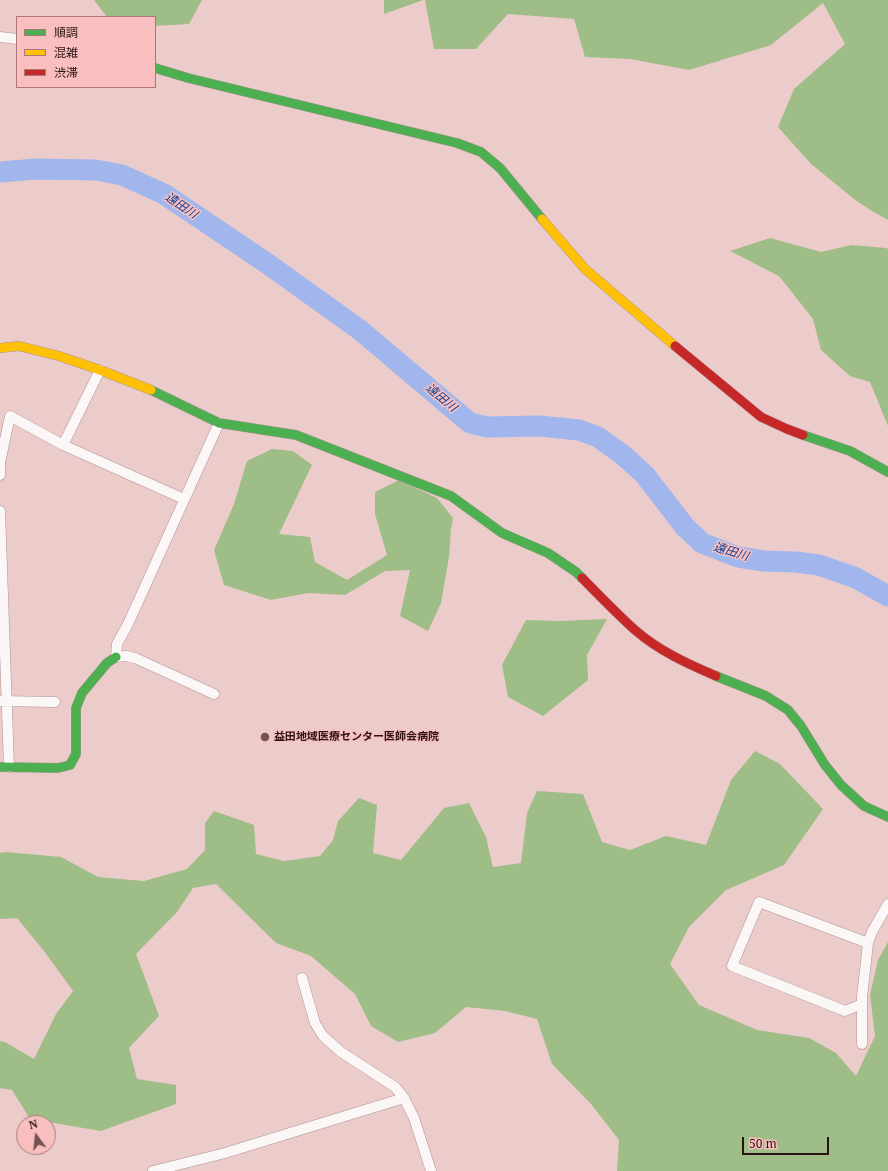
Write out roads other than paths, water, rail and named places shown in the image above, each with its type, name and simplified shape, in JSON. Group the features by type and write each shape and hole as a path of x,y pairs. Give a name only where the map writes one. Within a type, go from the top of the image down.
{"street":[{"path":"0,37 16,40"},
{"path":"156,68 218,85 457,143 480,152 500,168 585,269 761,417 787,429 850,451 888,472"},
{"path":"0,348 19,346 59,356 148,389 219,423 296,435 414,480 451,496 502,533 548,552 576,572 636,631 659,648 685,663 766,696 788,710 801,726 841,785 864,806 888,817"},
{"path":"63,444 100,370"},
{"path":"0,475 0,463 10,416 63,444 184,499"},
{"path":"116,657 117,644 128,624 219,423"},
{"path":"0,511 5,767 58,768 70,765 76,754 76,708 82,692 107,663 116,657 126,656 135,658 214,694"},
{"path":"3,701 55,702"},
{"path":"862,1004 845,1011 732,966 759,902 868,943"},
{"path":"862,1044 862,1004 868,943 872,932 888,904"},
{"path":"302,978 315,1023 323,1036 341,1052 396,1087 404,1098 414,1118 431,1171"},
{"path":"153,1171 226,1153 404,1098"}],"waterway":[{"name":"遠田川","path":"0,172 36,169 96,170 122,175 164,194 268,264 360,330 470,423 487,427 539,426 579,430 598,437 623,455 645,475 685,527 702,543 738,557 764,561 795,562 819,565 856,578 888,596"}],"place":[{"name":"益田地域医療センター医師会病院","path":"265,737"}]}
